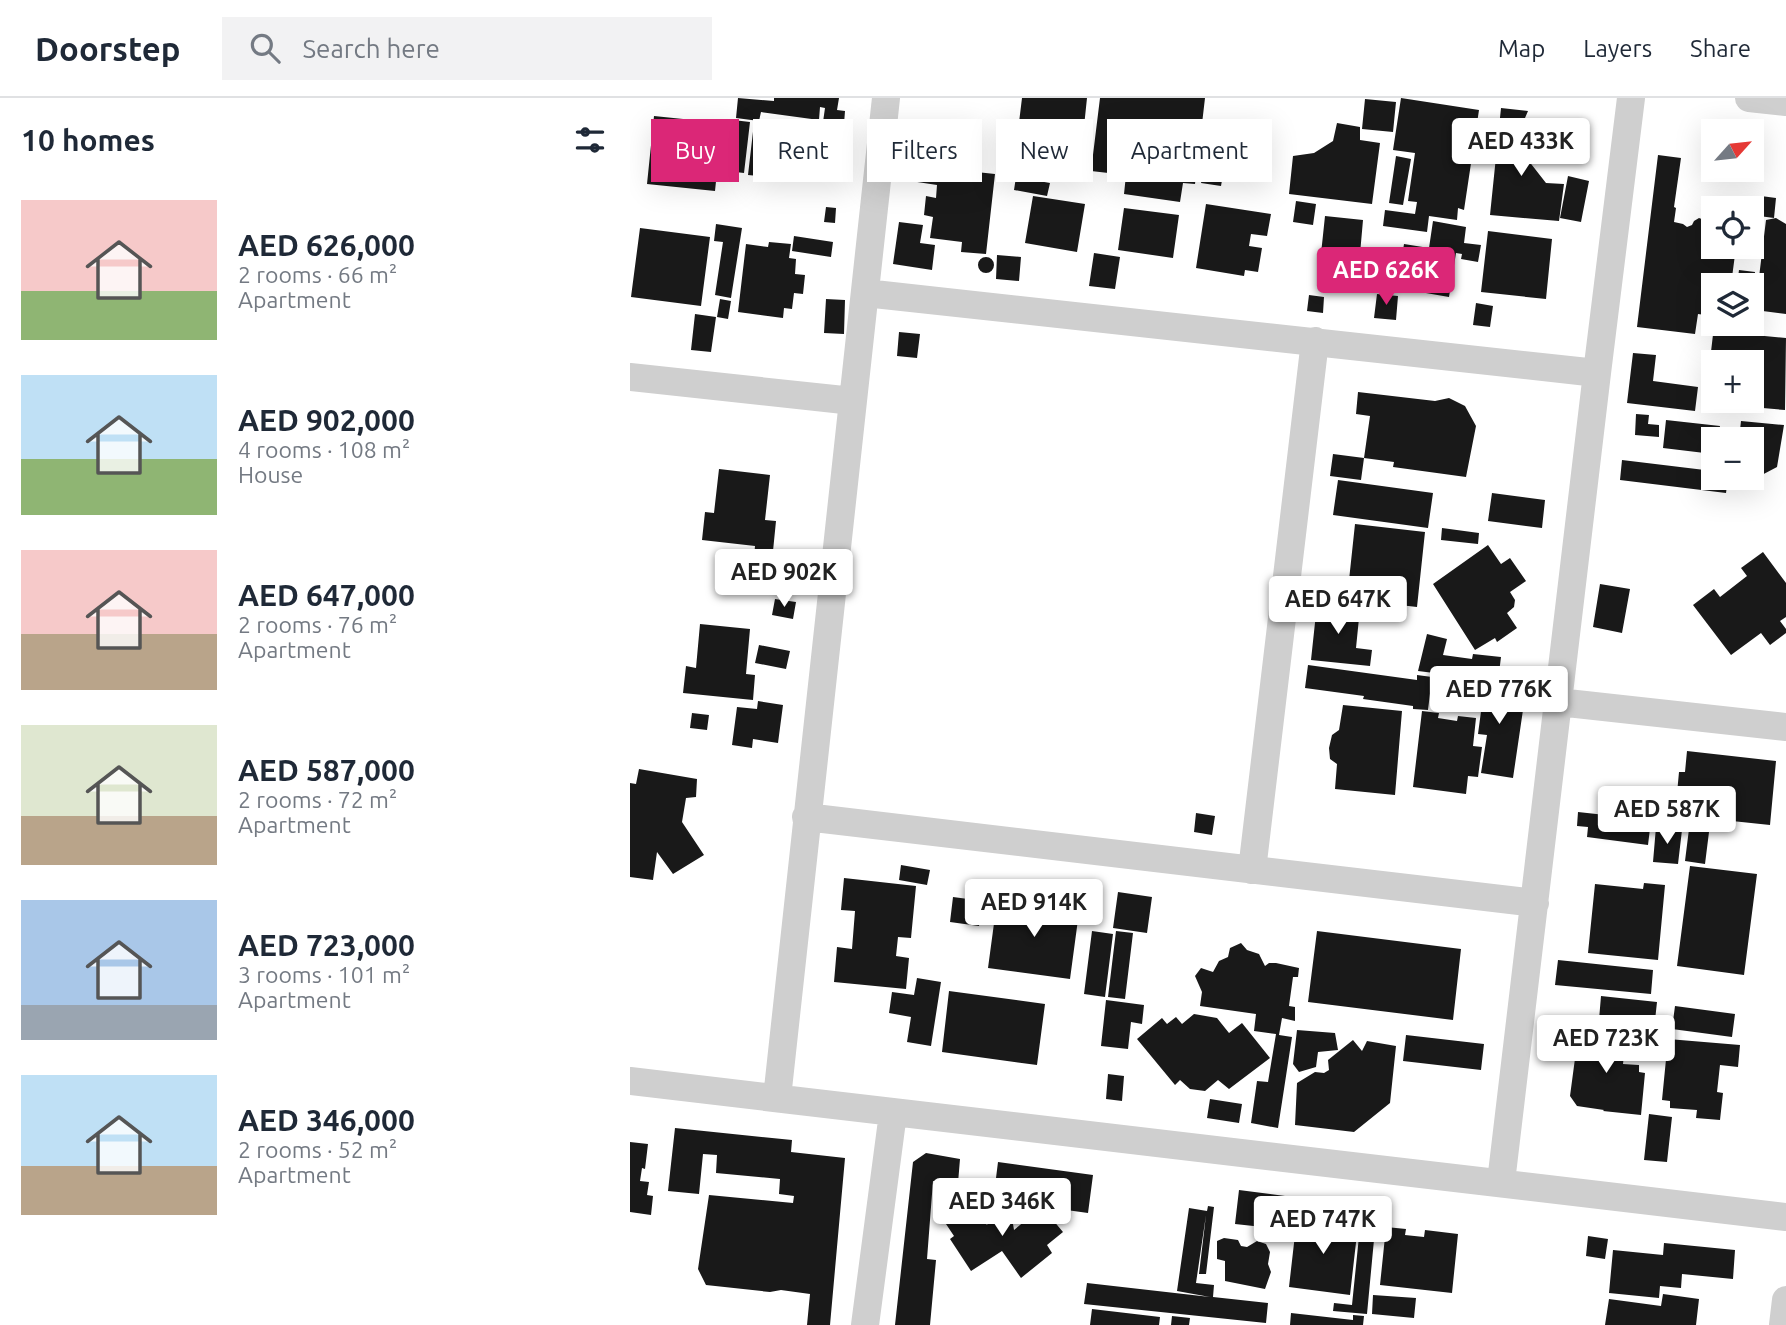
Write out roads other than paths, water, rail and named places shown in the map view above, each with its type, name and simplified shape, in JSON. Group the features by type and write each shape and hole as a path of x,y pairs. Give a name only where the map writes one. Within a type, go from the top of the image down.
{"street":[{"path":"777,1098 886,98"},
{"path":"1501,1182 1631,98"},
{"path":"1749,98 1786,102"},
{"path":"865,293 1597,373"},
{"path":"1252,870 1315,341"},
{"path":"630,377 853,401"},
{"path":"1558,702 1786,727"},
{"path":"806,817 1535,903"},
{"path":"630,1081 1786,1217"},
{"path":"865,1325 893,1113"},
{"path":"1783,1325 1786,1300"}]}
